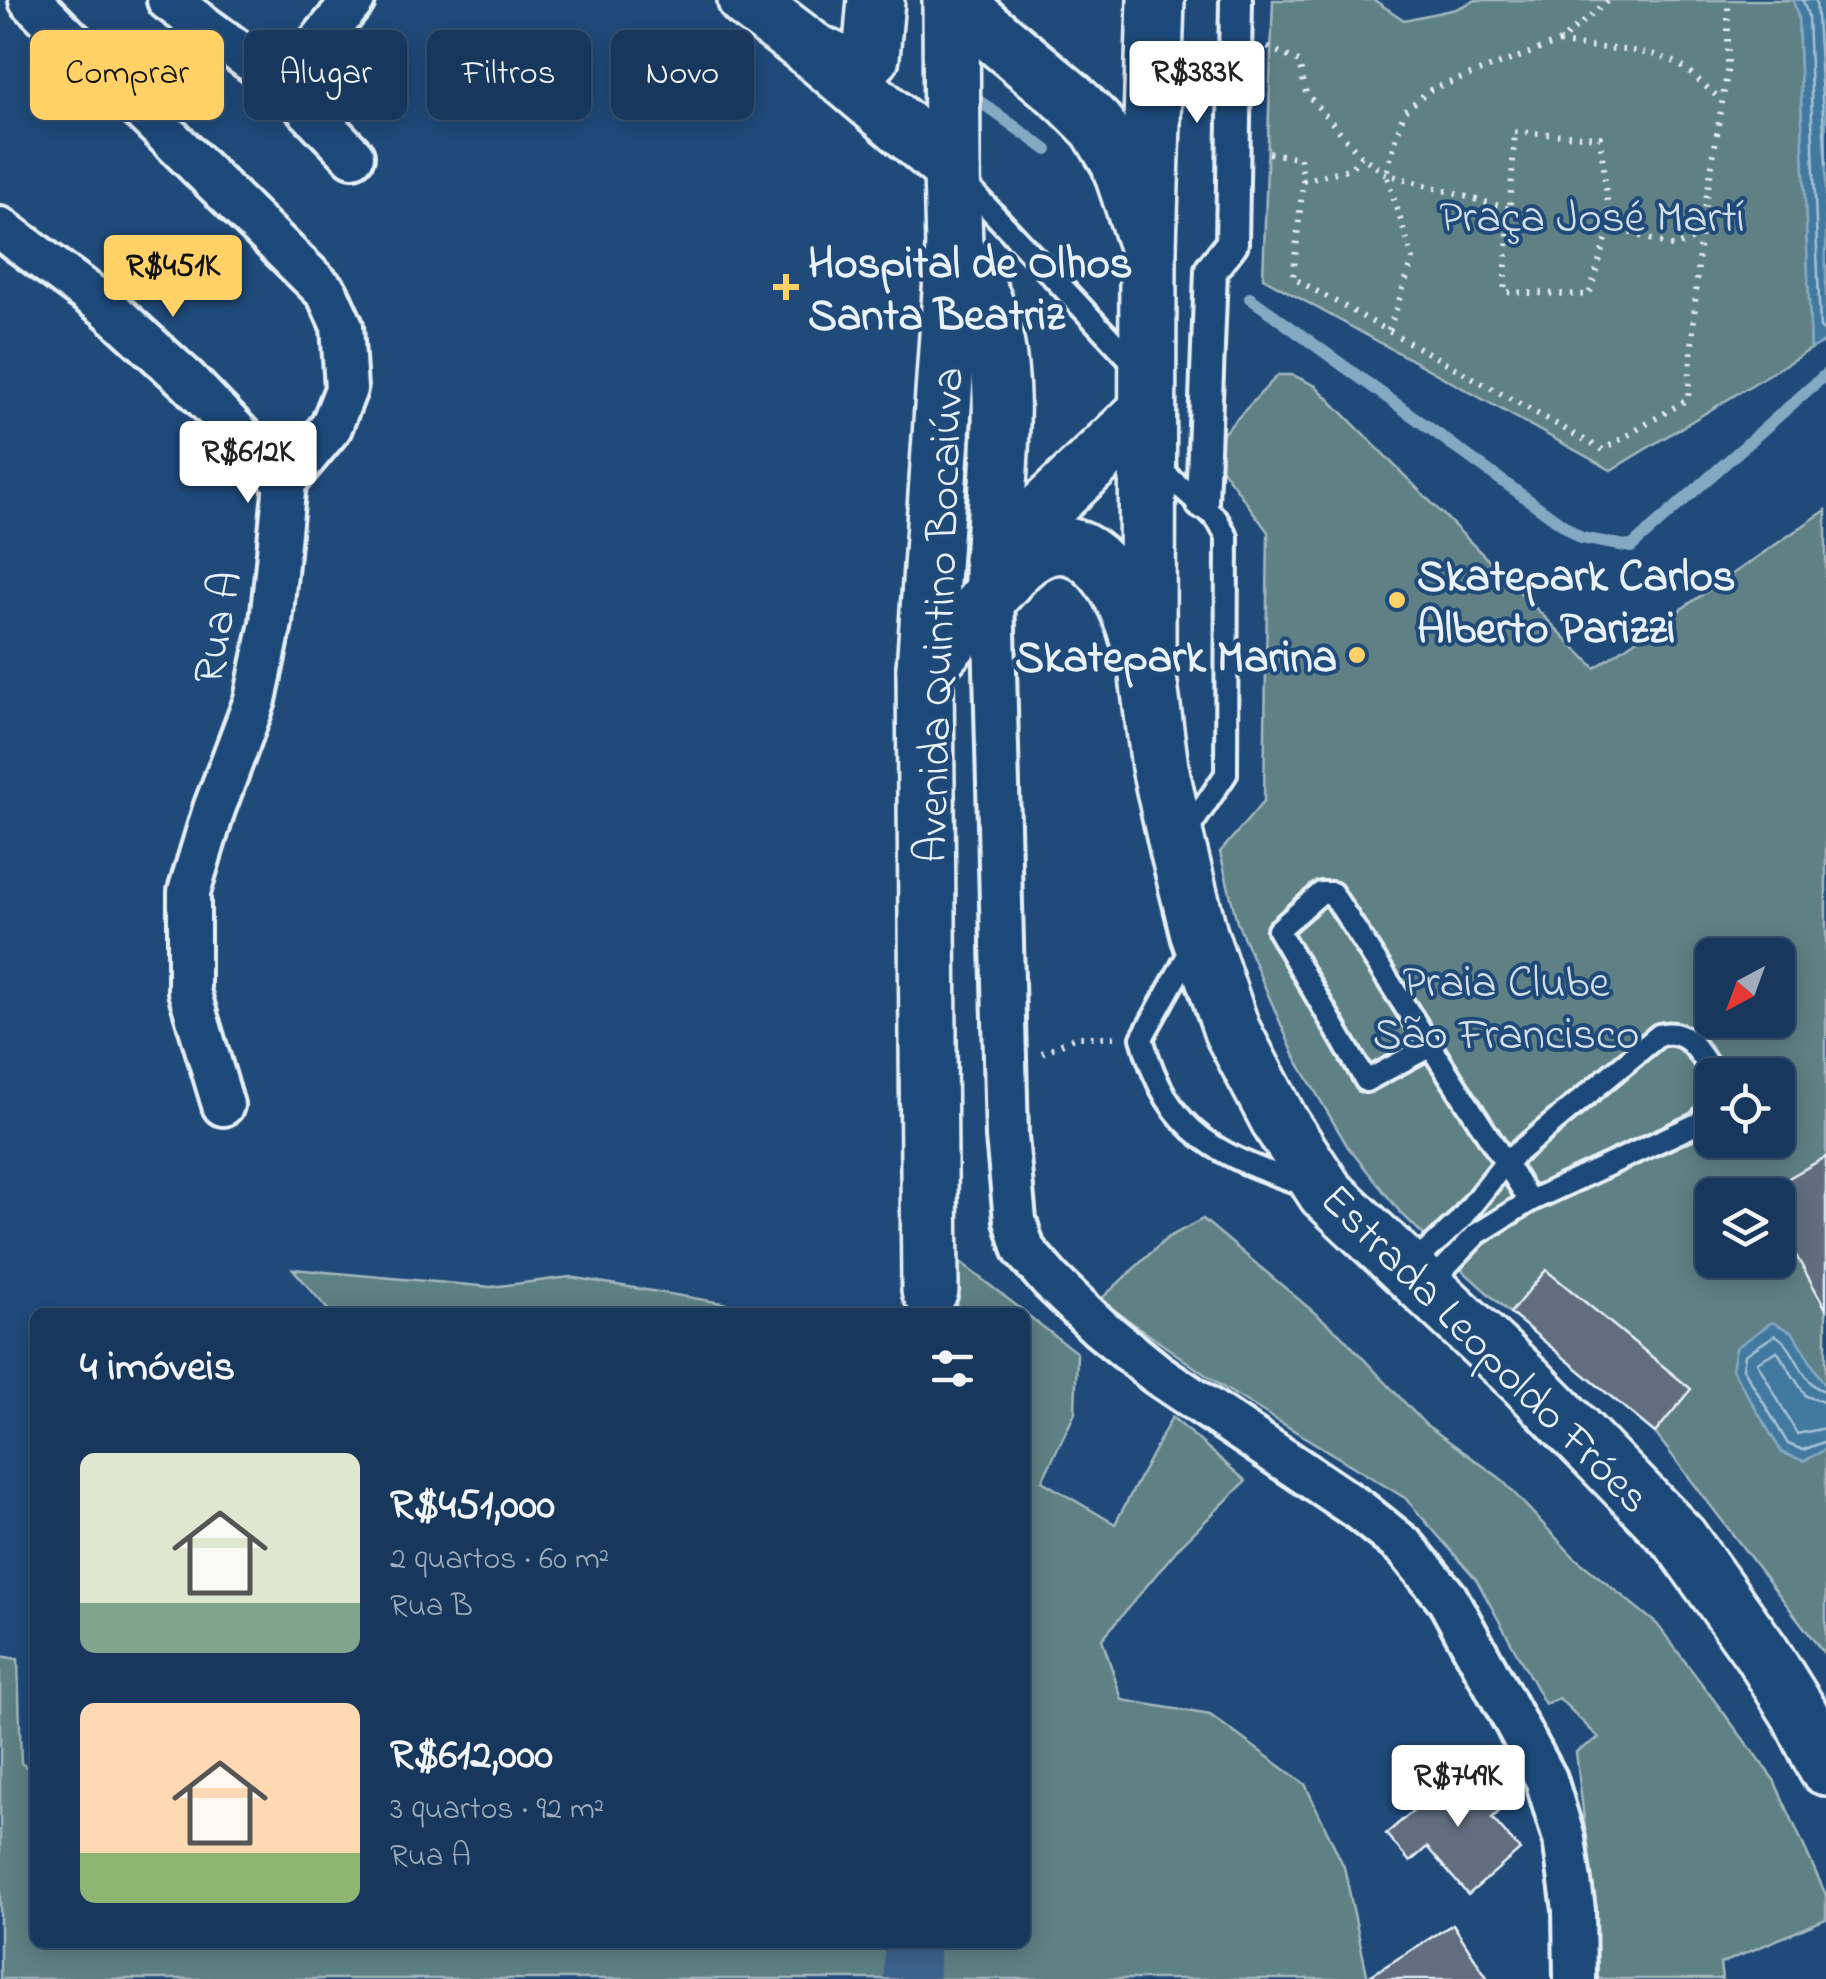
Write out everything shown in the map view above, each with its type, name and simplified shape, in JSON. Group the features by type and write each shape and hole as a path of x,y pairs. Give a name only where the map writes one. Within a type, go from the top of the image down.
{"main road":[{"path":"746,0 813,51 952,169"},
{"path":"813,51 843,65 860,66 872,57 876,0"},
{"path":"952,0 1098,127 1118,162 1148,249"},
{"name":"Avenida Quintino Bocaiúva","path":"930,1290 925,669 954,248 952,0"},
{"path":"1147,669 1148,249 1156,0"},
{"path":"954,248 983,300 994,335 1000,394 993,575"},
{"path":"925,669 993,575 1147,416"},
{"path":"993,575 1031,552 1060,546 1089,556 1117,582 1131,610 1147,669"},
{"name":"Estrada Leopoldo Fróes","path":"1147,669 1160,767 1199,934 1232,1030 1281,1124 1326,1193 1526,1381 1680,1539 1760,1652 1799,1713 1826,1766"}],"street":[{"path":"0,228 107,307 188,381 285,482 332,427 346,390 342,326 327,293 30,0"},
{"path":"168,0 244,56"},
{"path":"329,30 354,0"},
{"path":"1202,503 1211,270 1232,244 1236,0"},
{"path":"318,120 353,156"},
{"name":"Rua A","path":"223,1105 189,991 189,892 254,700 272,623 285,482"},
{"path":"993,575 1006,1070 1015,1220 1024,1250 1100,1328 1157,1374 1359,1510 1406,1547 1447,1598 1546,1779 1564,1839 1574,1910 1575,1979"}],"lane":[{"path":"952,169 1147,416 1226,537 1226,774 1177,845"},
{"path":"1429,1046 1366,1081 1278,930 1321,893 1332,892 1530,1201"},
{"path":"1199,934 1142,1038 1152,1073 1168,1100 1203,1141 1231,1160 1326,1193"},
{"path":"1416,1279 1505,1164 1659,1036 1670,1032 1682,1035 1702,1058"},
{"path":"1416,1279 1530,1201 1695,1124"}],"path":[{"path":"1389,330 1414,260 1386,174 1404,111 1430,90 1559,42 1609,0"},
{"path":"1233,148 1300,158 1303,181 1293,278 1603,450 1688,399 1700,237 1728,67 1728,0"},
{"path":"1235,32 1299,62 1306,93 1362,156 1386,174 1510,209"},
{"path":"1559,42 1676,62 1722,100"},
{"path":"1514,132 1600,137 1610,226 1589,295 1504,292 1514,132"},
{"path":"1303,181 1351,168 1362,156"},
{"path":"1610,226 1674,247 1700,237"},
{"path":"1006,1070 1076,1037 1142,1038"}],"green space":[{"name":"Praça José Martí","path":"1273,0 1374,0 1404,20 1456,9 1476,0 1793,0 1798,16 1811,349 1611,470 1263,278"},
{"name":"Praia Clube São Francisco","path":"1278,375 1293,375 1316,386 1595,668 1826,510 1826,1656 1655,1433 1510,1313 1401,1213 1348,1147 1295,1057 1237,922 1220,852 1264,801 1268,532 1213,457 1218,439"},
{"path":"1203,1219 1340,1334 1425,1424 1500,1478 1574,1557 1657,1624 1774,1780 1826,1895 1826,1919 1720,1964 1722,1979 1588,1979 1591,1879 1576,1752 1599,1738 1559,1698 1545,1704 1476,1579 1405,1498 1224,1388 1100,1300 1167,1238"},
{"path":"958,1261 1020,1308 957,1308"},
{"path":"293,1269 491,1287 570,1277 752,1308 327,1308"},
{"path":"1030,1317 1077,1353 1075,1413 1042,1481 1115,1524 1172,1417 1246,1481 1180,1546 1102,1639 1122,1700 1210,1715 1305,1784 1344,1867 1368,1979 0,1979 0,1656 18,1659 21,1763 30,1769 30,1948 1030,1948"}],"water":[{"path":"1793,0 1826,0 1826,341 1811,349 1798,16"},
{"path":"1772,1322 1793,1333 1826,1387 1826,1449 1804,1461 1782,1453 1732,1369 1736,1348"}],"building":[{"path":"1826,1157 1826,1309 1795,1253 1795,1178 1789,1178"},
{"path":"1546,1270 1691,1389 1655,1433 1510,1313"},
{"path":"1469,1763 1505,1806 1492,1818 1520,1850 1468,1895 1427,1847 1410,1862 1386,1834"},
{"path":"1453,1924 1488,1979 1365,1979"}],"waterway":[{"path":"975,98 1047,150"},
{"path":"1250,298 1581,538 1631,547 1826,374"}],"tunnel":[{"path":"911,1979 912,1948"}],"place":[{"name":"Hospital de Olhos Santa Beatriz","path":"786,287"},
{"name":"Skatepark Carlos Alberto Parizzi","path":"1397,600"},
{"name":"Skatepark Marina","path":"1357,655"}]}
